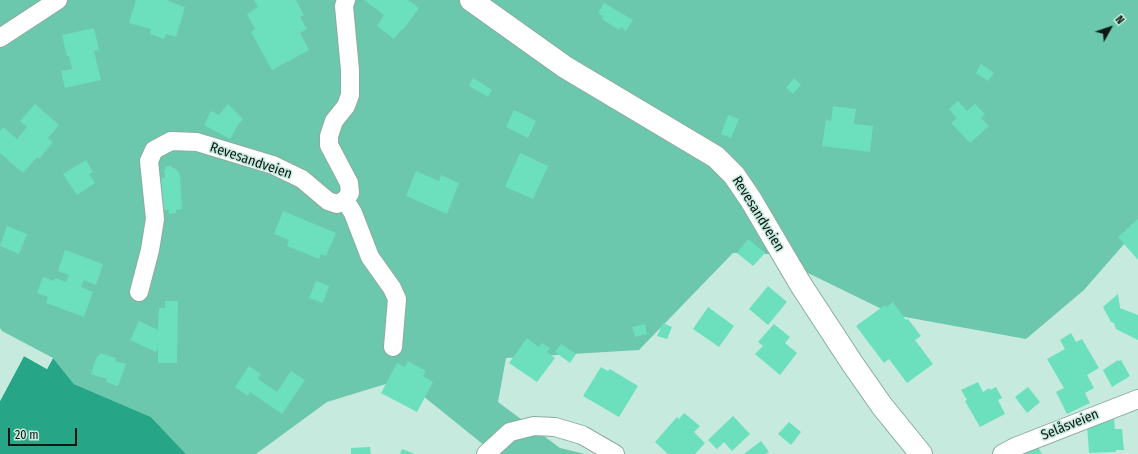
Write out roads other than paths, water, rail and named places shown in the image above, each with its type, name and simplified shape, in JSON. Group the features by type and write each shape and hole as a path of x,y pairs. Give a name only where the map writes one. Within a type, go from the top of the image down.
{"main road":[{"name":"Revesandveien","path":"471,0 565,68 716,157 734,175 801,285 856,370 882,406 921,454"}],"street":[{"path":"0,38 58,0"},
{"path":"346,0 344,6 350,70 350,95 346,106 334,121 329,136 329,145 349,183 350,193 345,200 353,213 370,258 392,288 396,299 393,346"},
{"name":"Revesandveien","path":"140,292 150,250 154,219 149,161 154,150 171,140 197,142 273,165 302,179 328,201 337,204 345,200"},
{"name":"Selåsveien","path":"1002,454 1015,447 1138,398"},
{"path":"486,454 510,432 534,426 555,427 582,435 615,454"}]}
